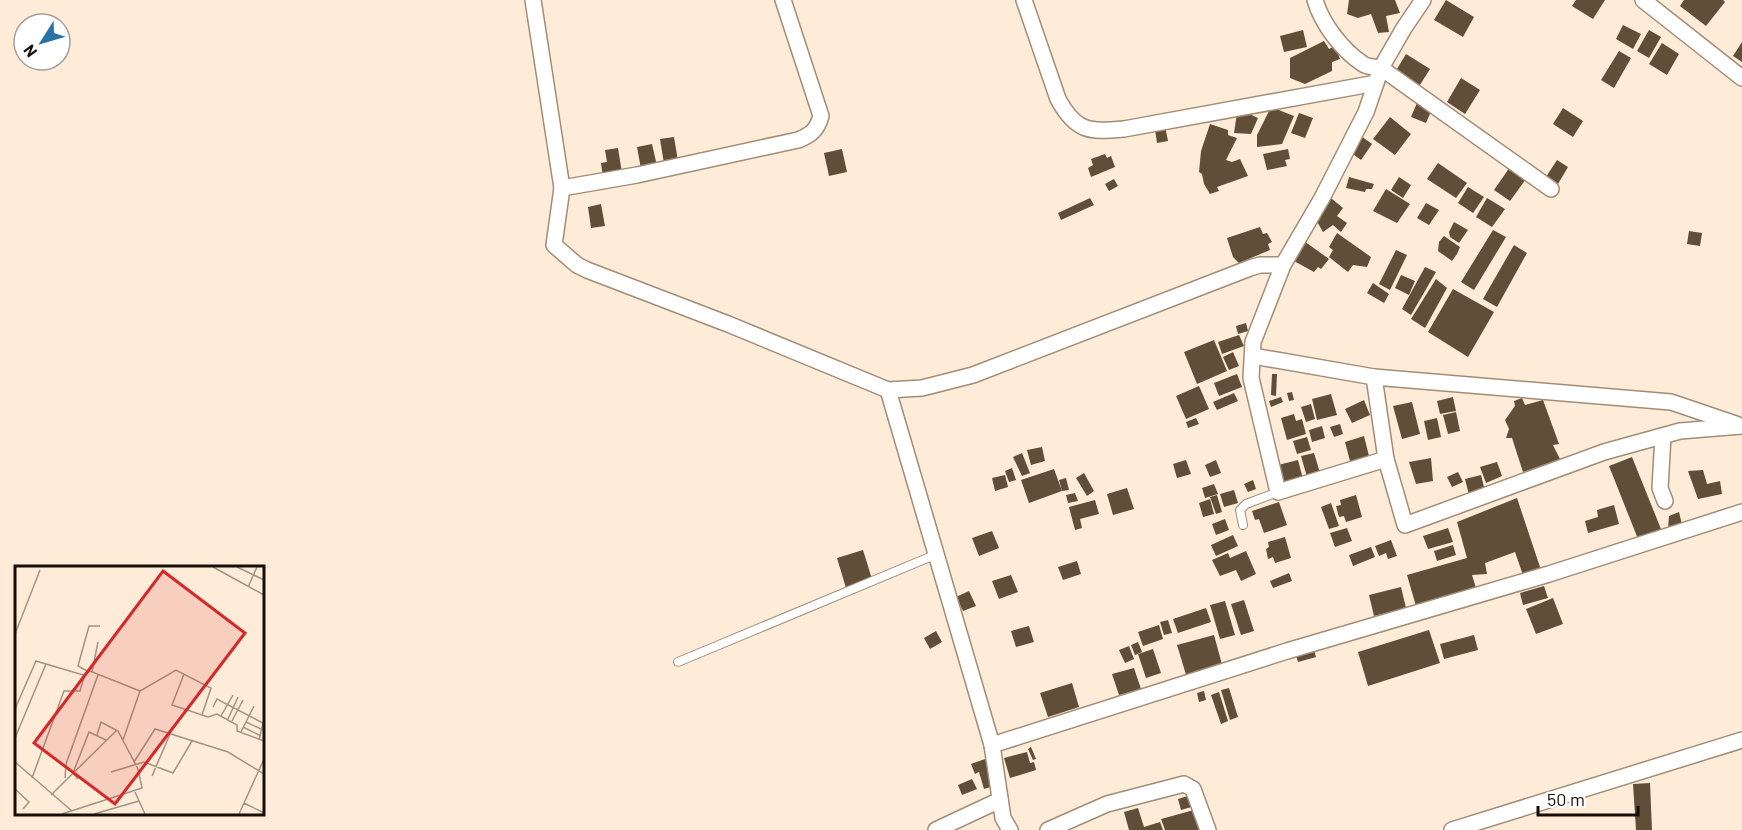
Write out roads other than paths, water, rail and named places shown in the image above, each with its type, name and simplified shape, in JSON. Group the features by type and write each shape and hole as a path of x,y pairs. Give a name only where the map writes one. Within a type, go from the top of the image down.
{"street":[{"path":"533,0 562,188 554,246 577,265 888,390 922,388 973,375 1250,268 1260,265 1283,265"},
{"path":"562,188 637,175 798,140 809,135 818,127 821,116 783,0"},
{"path":"1024,0 1058,99 1065,112 1075,123 1097,132 1124,129 1379,76"},
{"path":"1315,0 1323,21 1348,51 1364,65 1551,189"},
{"path":"1386,459 1278,492 1251,378 1253,342 1283,265 1322,198 1366,112 1379,76 1404,28 1423,0"},
{"path":"1642,0 1742,78"},
{"path":"1253,356 1374,377 1671,402 1742,426 1680,431 1604,452 1405,525 1386,459 1374,377"},
{"path":"888,390 992,745 1003,819 1010,830"},
{"path":"1663,436 1660,488 1665,501"},
{"path":"992,745 1287,651 1559,571 1742,512"},
{"path":"1452,830 1742,740"},
{"path":"1048,830 1107,804 1184,784 1193,789 1208,830"},
{"path":"936,830 1000,800"}],"lane":[{"path":"1243,525 1240,510 1246,504 1278,492"},
{"path":"678,662 937,554"}]}
